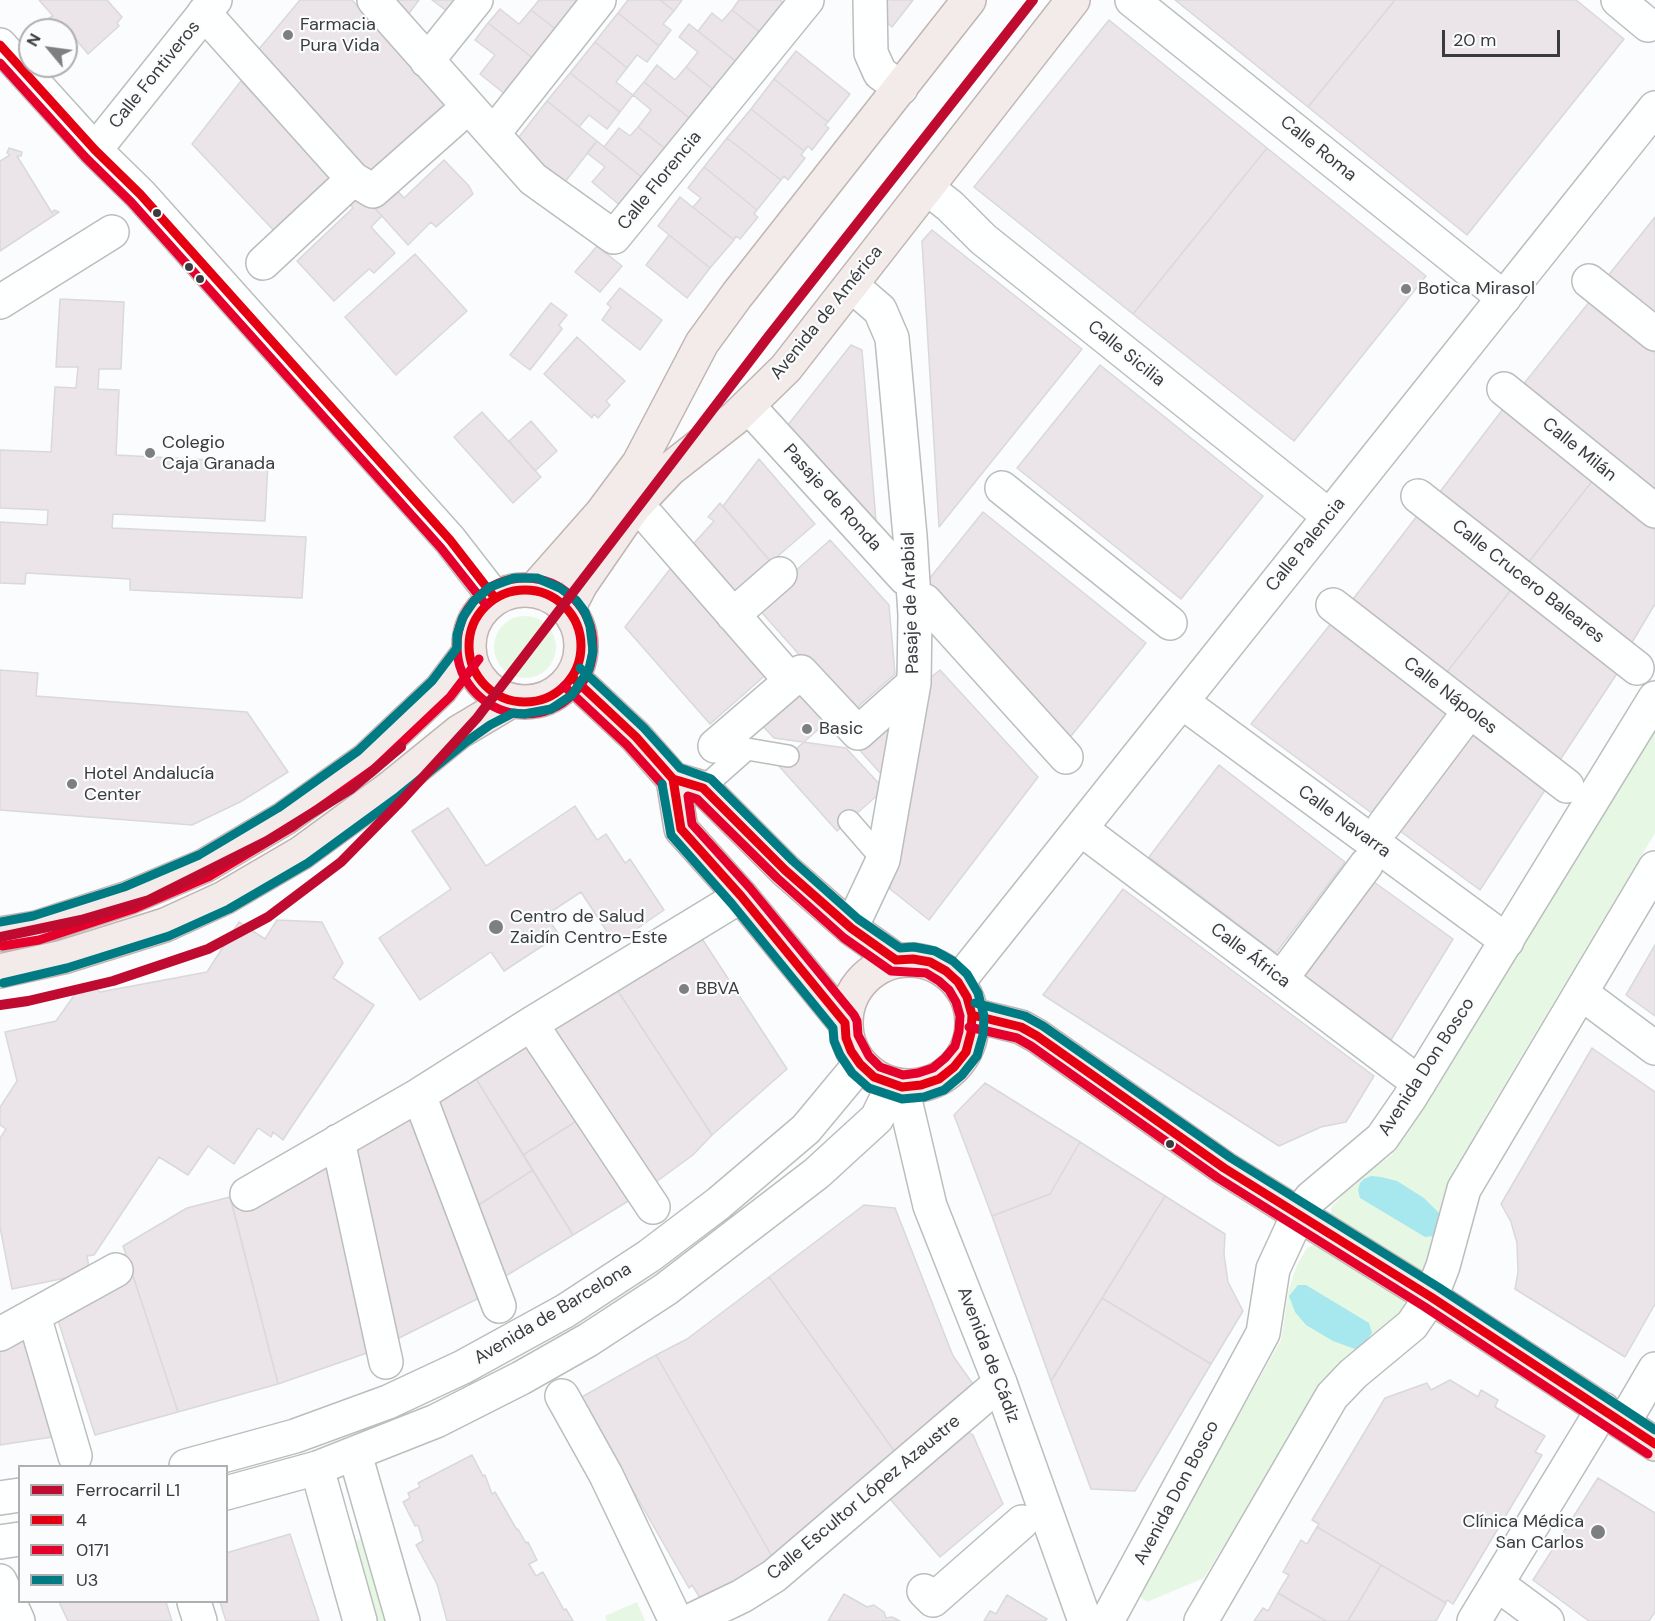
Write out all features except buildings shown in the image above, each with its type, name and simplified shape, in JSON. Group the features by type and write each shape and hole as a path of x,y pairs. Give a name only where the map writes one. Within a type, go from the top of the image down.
{"main road":[{"path":"534,590 601,514 639,463 702,343 737,295 969,0"},
{"name":"Avenida de América","path":"568,609 581,584 634,507 670,469 735,418 786,369 1073,0"},
{"path":"516,590 534,590 553,597 568,609 578,628 581,640 578,665 564,687 544,699 511,701 490,691 482,683 471,663 469,637 473,623 495,598 516,590"},
{"path":"0,934 36,928 128,898 204,866 265,830 366,760 441,689 469,652"},
{"path":"572,677 636,737 851,928 896,960"},
{"path":"0,971 63,957 165,925 224,898 301,853 390,788 459,732 511,701"},
{"path":"688,783 681,829 741,896 845,1023"},
{"path":"913,959 930,962 946,970 958,982 967,997 972,1015 971,1033 966,1052 954,1067 939,1079 921,1085 897,1086 874,1077 860,1064 846,1038 845,1023 849,1001 859,982 876,968 896,960 913,959"},
{"path":"972,1015 1021,1027 1037,1036 1224,1168 1431,1297 1655,1443"}],"street":[{"name":"Calle Florencia","path":"374,0 533,179 614,237 807,0"},
{"path":"427,61 476,0"},
{"path":"493,134 600,0"},
{"path":"870,0 871,53 880,73 901,88"},
{"name":"Calle Roma","path":"1132,0 1504,298"},
{"path":"1618,0 1648,25"},
{"path":"210,6 353,179 374,191 468,107"},
{"name":"Calle Fontiveros","path":"95,150 210,6"},
{"path":"0,45 95,150 140,194 444,534 495,598"},
{"name":"Calle Palencia","path":"958,982 1655,108"},
{"path":"263,263 353,179"},
{"name":"Calle Sicilia","path":"927,188 950,206 983,239 1329,516"},
{"path":"0,302 112,232"},
{"path":"1588,281 1655,334"},
{"name":"Pasaje de Arabial","path":"851,285 880,310 892,338 915,615 914,683 883,860 851,928"},
{"name":"Calle Milán","path":"1504,389 1655,511"},
{"name":"Pasaje de Ronda","path":"759,418 1066,757"},
{"path":"1002,488 1170,623"},
{"name":"Calle Crucero Baleares","path":"1419,496 1637,668"},
{"path":"649,518 791,681"},
{"path":"733,615 780,574"},
{"name":"Calle Nápoles","path":"1333,605 1567,786"},
{"path":"715,746 801,672 858,734 914,683"},
{"name":"Avenida Don Bosco","path":"1107,1621 1263,1333 1274,1269 1298,1215 1311,1198 1382,1138 1419,1083 1655,698"},
{"name":"Calle Navarra","path":"1182,702 1507,941"},
{"path":"1384,825 1469,712"},
{"name":"Calle África","path":"1081,829 1419,1083"},
{"path":"1290,967 1366,865"},
{"path":"1201,1621 1332,1396 1353,1374 1412,1325 1431,1297 1443,1266 1464,1189 1655,868"},
{"path":"247,1194 419,1095 741,896"},
{"path":"1581,993 1655,1048"},
{"path":"531,1024 653,1207"},
{"name":"Avenida de Barcelona","path":"193,1465 295,1436 388,1402 463,1367 565,1311 649,1256 719,1203 806,1129 860,1064"},
{"name":"Avenida de Cádiz","path":"897,1086 930,1206 1000,1383 1085,1621"},
{"name":"Avenida de Barcelona","path":"228,1492 317,1468 436,1421 521,1378 588,1340 666,1289 826,1165 877,1118 897,1086"},
{"name":"Avenida de Barcelona","path":"419,1095 499,1306"},
{"path":"338,1141 386,1362"},
{"path":"0,1334 116,1270"},
{"path":"34,1316 75,1456"},
{"path":"1474,1621 1613,1415 1655,1369"},
{"name":"Calle Escultor López Azaustre","path":"682,1619 742,1596 774,1576 1000,1383"},
{"path":"562,1396 682,1619"},
{"path":"355,1454 403,1621"},
{"path":"317,1468 360,1621"},
{"path":"0,1498 18,1495"},
{"path":"924,1591 933,1600 1022,1522"},
{"path":"0,1542 18,1539"},
{"path":"0,1581 18,1621"},
{"path":"1497,1584 1547,1621"},
{"path":"194,1603 200,1621"}],"lane":[{"path":"688,783 747,749 788,756"},
{"path":"849,821 883,860"}],"green space":[{"path":"519,616 531,616 547,625 554,635 556,647 554,659 547,669 531,678 519,678 508,673 499,664 494,653 494,641 499,630 508,621"},
{"path":"1655,728 1655,833 1481,1124 1486,1127 1428,1270 1423,1271 1331,1215 1331,1208 1355,1181 1392,1155"},
{"path":"1314,1245 1403,1300 1406,1307 1401,1317 1372,1343 1328,1375 1204,1578 1147,1602 1138,1595 1281,1340 1289,1289 1297,1265 1307,1248"},
{"path":"364,1538 388,1621 371,1621 348,1543"},
{"path":"637,1602 645,1621 607,1621 605,1616"}],"water":[{"path":"1371,1176 1397,1181 1424,1198 1440,1214 1439,1228 1433,1236 1425,1237 1360,1198 1358,1190 1360,1183"},
{"path":"1298,1285 1306,1285 1369,1323 1372,1333 1363,1346 1355,1349 1333,1341 1306,1325 1295,1312 1289,1296"}],"rail line":[{"name":"L1","path":"0,1005 28,1001 113,981 208,949 268,917 341,862 403,799 477,718 768,337 1033,0"},
{"name":"L1","path":"0,937 81,920 149,900 267,841 351,789 401,747"}],"transit line":[{"name":"4","path":"0,45 95,150 140,194 450,540 495,598"},
{"name":"0171","path":"0,63 86,158 131,202 441,548 486,605"},
{"name":"U3","path":"0,922 33,916 124,887 199,855 278,808 358,751 432,681 457,648 457,635 463,617 474,601 490,587 514,578 537,578 560,588 576,600 585,612 590,626 593,651 589,669 572,695 551,709 524,714 513,713 490,725 397,798 308,863 229,909 169,936 67,968 3,983"},
{"name":"0171","path":"525,578 551,583 563,589 573,598 582,608 588,620 593,646 588,672 582,684 573,694 563,703 551,709 525,714 499,709 487,703 477,694 468,684 462,672 457,646 462,620 468,608 477,598 487,589 499,583 525,578"},
{"name":"4","path":"525,590 546,594 565,606 577,625 581,646 577,667 565,686 546,698 525,702 504,698 485,686 473,667 469,646 473,625 485,606 504,594 525,590"},
{"name":"0171","path":"2,946 39,940 133,909 210,876 291,828 374,769 450,697 479,659"},
{"name":"U3","path":"580,668 644,728 680,768 711,779 793,861 858,919 900,948 914,947 935,951 953,961 967,974 978,993 984,1016 983,1035 977,1056 962,1075 944,1090 924,1097 902,1099 869,1088 852,1073 834,1041 833,1028 732,904 671,835 662,784"},
{"name":"4","path":"572,677 636,737 673,779"},
{"name":"0171","path":"564,686 627,745 662,784"},
{"name":"4","path":"673,779 703,788 785,870 851,928 896,960 913,959 930,962 946,971 958,982 967,997 972,1015 971,1033 966,1052 954,1067 939,1079 921,1085 902,1087 874,1077 860,1064 846,1038 845,1023 741,896 681,829 673,779"},
{"name":"0171","path":"688,796 697,799 777,878 844,938 891,971 926,973 949,990 960,1016 955,1046 945,1058 933,1068 903,1075 880,1067 869,1056 858,1035 854,1015 750,888 692,824 688,796"},
{"name":"U3","path":"975,1003 1025,1016 1043,1026 1231,1158 1438,1287 1655,1430"},
{"name":"4","path":"972,1015 1021,1027 1037,1036 1224,1168 1431,1297 1655,1444"},
{"name":"0171","path":"969,1027 1017,1038 1031,1046 1218,1178 1425,1307 1648,1454"}],"place":[{"name":"Farmacia Pura Vida","path":"288,35"},
{"name":"Botica Mirasol","path":"1406,289"},
{"name":"Colegio Caja Granada","path":"150,453"},
{"name":"Basic","path":"807,729"},
{"name":"Hotel Andalucía Center","path":"72,784"},
{"name":"Centro de Salud Zaidín Centro-Este","path":"496,927"},
{"name":"BBVA","path":"684,989"},
{"name":"Clínica Médica San Carlos","path":"1598,1532"}]}
